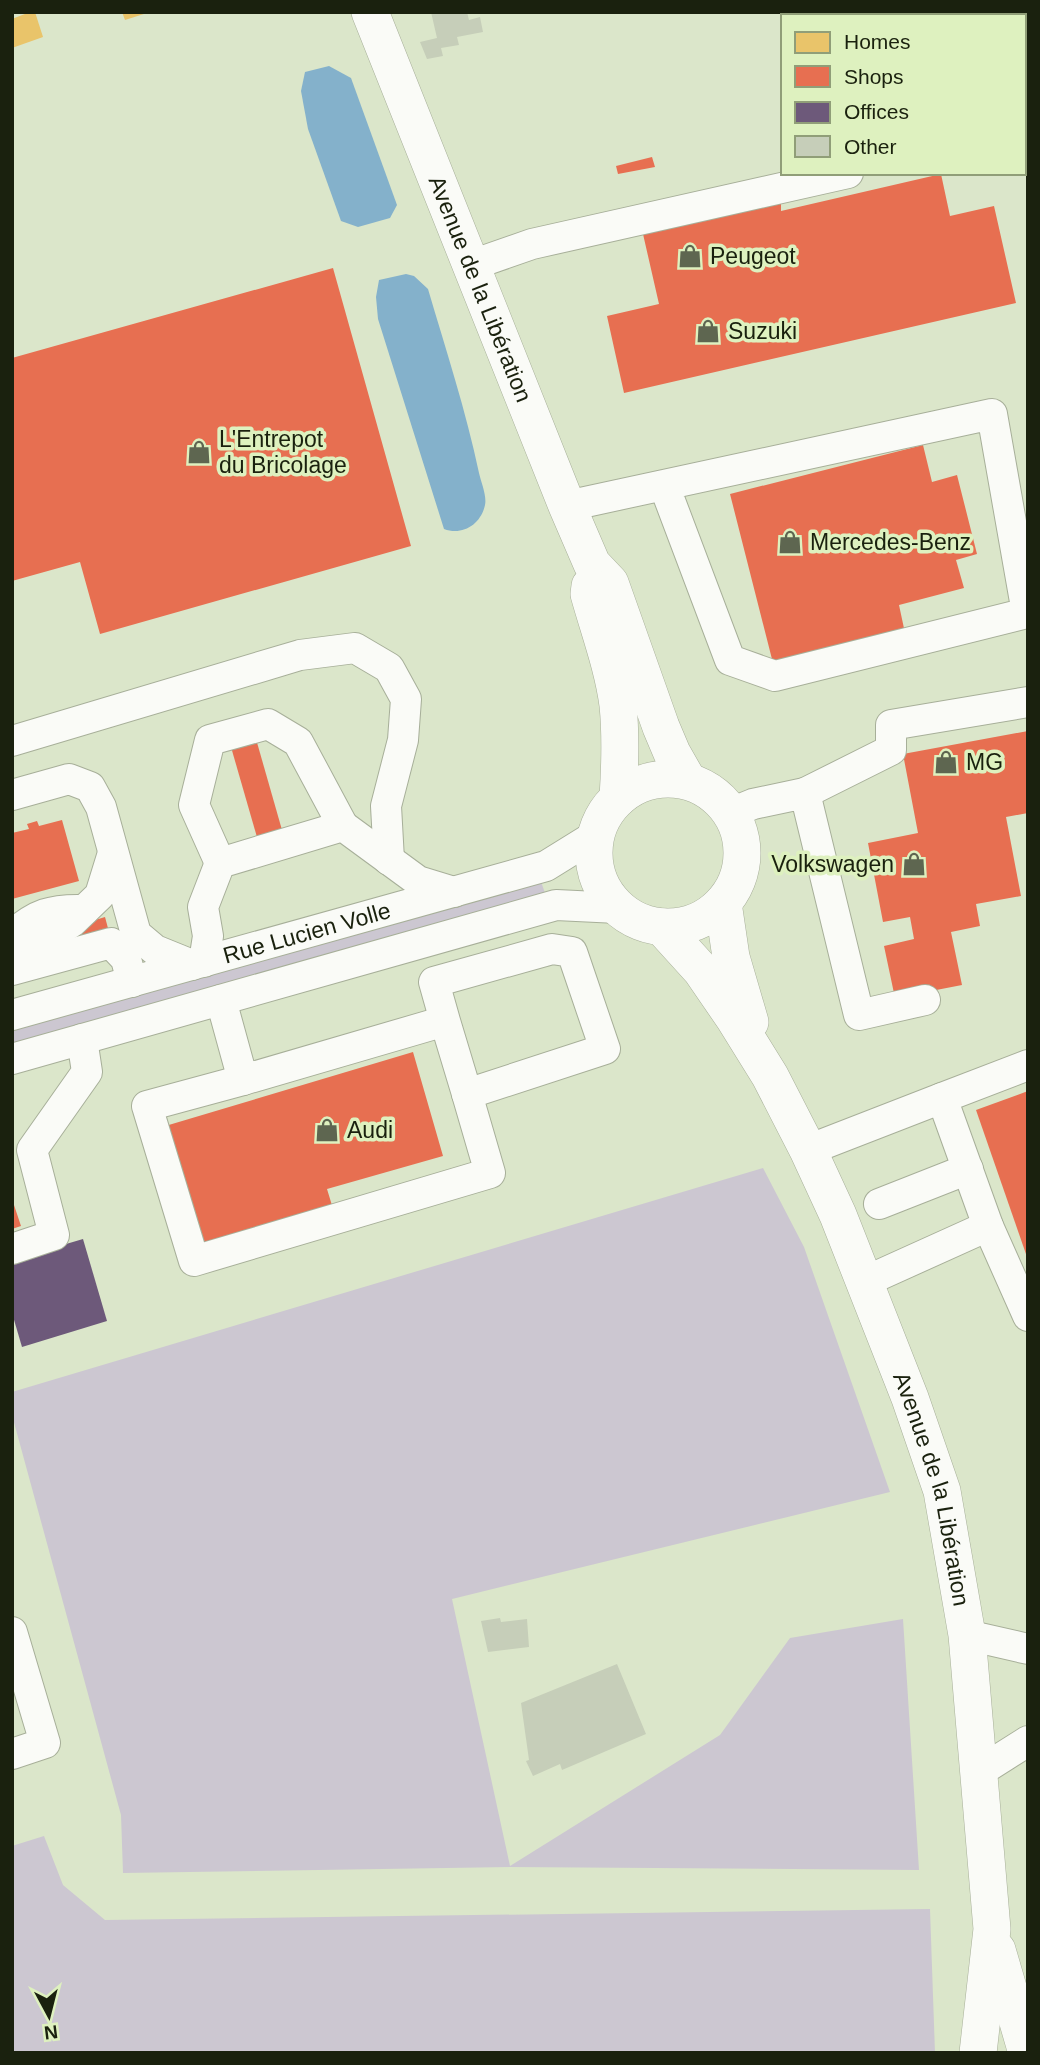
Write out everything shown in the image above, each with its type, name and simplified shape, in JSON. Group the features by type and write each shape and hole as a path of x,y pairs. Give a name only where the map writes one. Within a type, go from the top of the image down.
{"main road":[{"name":"Avenue de la Libération","path":"370,12 567,506 592,564 610,583 661,727 688,781"},
{"name":"Avenue de la Libération","path":"592,564 589,594 618,705 618,798"},
{"path":"664,779 688,781 705,788 720,799 731,813 740,835 742,859 736,883 723,903 705,917 684,925 662,927 638,921 618,908 605,893 597,875 594,855 596,835 604,815 618,798 639,784 664,779"},
{"name":"Avenue de la Libération","path":"723,903 731,957 746,1012 770,1076"},
{"name":"Avenue de la Libération","path":"662,927 701,970 770,1076 808,1150 838,1215 910,1398 942,1491 967,1635 992,1929 1027,2053"},
{"name":"Avenue de la Libération","path":"978,2053 992,1929"}],"street":[{"path":"470,266 532,244 839,175"},
{"path":"567,506 664,485 992,414 1027,614 775,676 730,660 664,485"},
{"path":"12,741 300,654 355,648 389,668 406,699 404,740 386,806 389,860"},
{"path":"731,813 753,804 805,793 891,750 891,725 1028,702"},
{"path":"12,795 69,779 90,787 101,807 136,934 155,950 198,963 208,936 203,907 220,863 194,805 210,740 268,724 298,743 343,826 418,881 454,892"},
{"path":"805,793 859,1015 925,1000"},
{"path":"220,863 343,826"},
{"name":"Rue Lucien Volle","path":"12,1016 546,866 596,835"},
{"path":"12,948 44,940 72,922 100,895 114,853"},
{"path":"12,1059 556,905 618,908"},
{"path":"12,935 32,918 65,909 84,910"},
{"path":"12,970 111,943 126,958 132,982"},
{"path":"445,1021 147,1106 194,1261 490,1173 434,982 552,949 572,952 605,1049 467,1094"},
{"path":"220,1000 243,1080"},
{"path":"12,1249 54,1235 25,1175 32,1150 87,1072 82,1039"},
{"path":"808,1150 1028,1065"},
{"path":"942,1098 988,1226 1028,1317"},
{"path":"879,1204 968,1169"},
{"path":"864,1282 988,1226"},
{"path":"12,1632 45,1744 12,1754"},
{"path":"967,1635 1028,1649"},
{"path":"979,1772 1028,1741"}],"shaded area":[{"path":"539,876 545,893 12,1045 12,1026"},
{"path":"763,1168 804,1247 890,1492 452,1599 510,1866 720,1735 790,1638 903,1619 919,1870 510,1867 123,1873 121,1815 12,1415 12,1392"},
{"path":"44,1836 63,1885 105,1920 930,1909 935,2053 12,2053 12,1846"}],"water":[{"path":"329,66 351,78 397,205 390,218 358,227 341,221 308,129 301,91 305,72"},
{"path":"406,274 414,276 428,289 485,493 485,505 480,518 470,527 458,531 444,529 378,319 376,297 379,280"}],"building: Homes":[{"path":"35,12 43,37 12,48 12,19"},
{"path":"122,12 147,12 147,13 125,20"}],"building: Shops":[{"path":"652,157 655,167 618,174 616,166"},
{"path":"941,175 950,216 994,206 1016,303 624,393 607,316 659,304 643,234 781,202 781,211"},
{"name":"L'Entrepot du Bricolage","path":"333,268 411,546 100,634 80,562 12,581 12,358"},
{"path":"923,445 932,482 957,475 977,554 956,560 964,588 899,605 905,633 774,667 730,494"},
{"path":"1028,731 1028,813 1006,817 1021,896 976,904 980,926 951,932 962,985 895,998 884,946 914,939 910,917 883,922 868,843 918,833 903,754"},
{"path":"256,739 290,858 265,865 231,747"},
{"path":"62,820 79,881 12,899 12,833 29,829 27,824 37,821 39,826"},
{"path":"105,917 109,932 84,940 79,925"},
{"path":"413,1052 443,1156 327,1189 334,1212 200,1249 162,1127"},
{"path":"1028,1091 1028,1257 1027,1257 976,1110"},
{"path":"12,1199 21,1226 12,1229"}],"building: Offices":[{"path":"83,1239 107,1321 22,1347 12,1313 12,1260"}],"building: Other":[{"path":"431,12 467,12 469,20 480,17 483,32 457,37 459,45 441,48 443,56 427,59 420,42 437,38"},
{"path":"500,1618 501,1622 527,1619 529,1647 488,1652 481,1621"},
{"path":"617,1664 646,1734 562,1770 560,1764 533,1776 526,1761 529,1760 521,1703"}],"place":[{"name":"Peugeot","path":"690,256"},
{"name":"Suzuki","path":"708,331"},
{"name":"L'Entrepot du Bricolage","path":"199,452"},
{"name":"Mercedes-Benz","path":"790,542"},
{"name":"MG","path":"946,762"},
{"name":"Volkswagen","path":"914,864"},
{"name":"Audi","path":"327,1130"}]}
